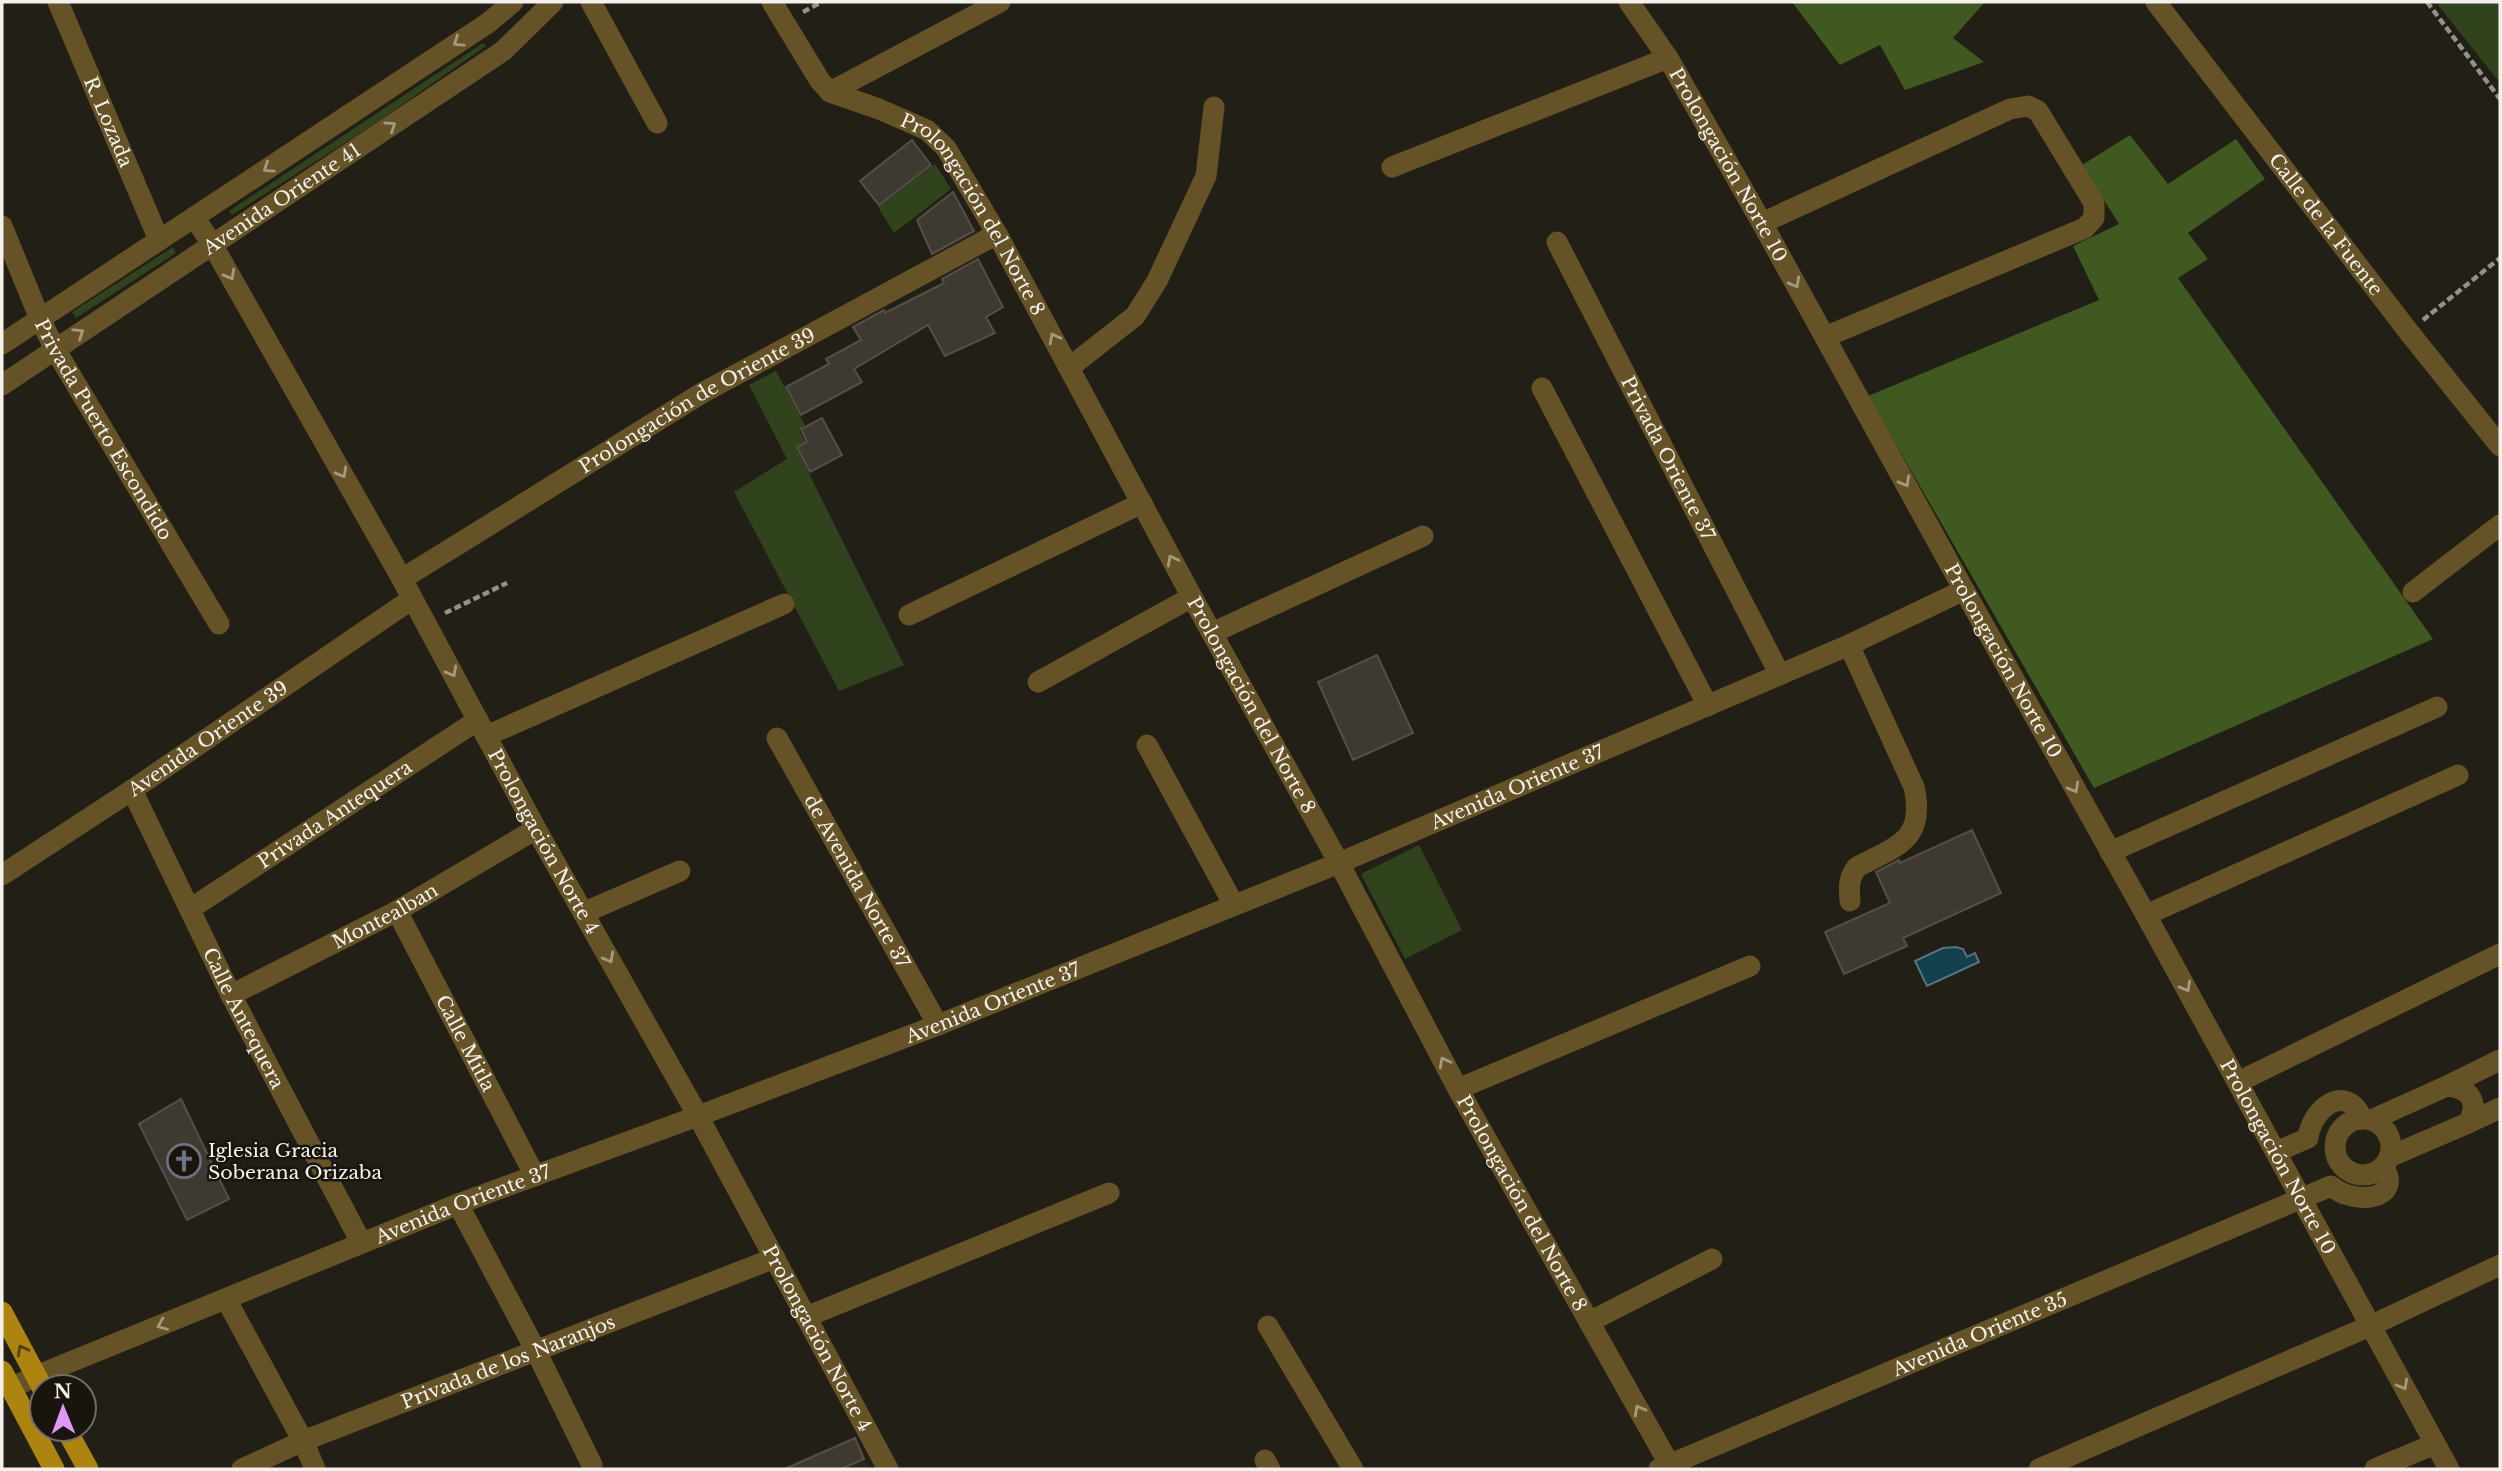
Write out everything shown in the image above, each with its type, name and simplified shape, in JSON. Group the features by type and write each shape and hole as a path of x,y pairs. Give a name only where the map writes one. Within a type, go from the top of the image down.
{"main road":[{"path":"2,1312 34,1373"},
{"path":"7,1380 54,1469"},
{"path":"74,1443 88,1469"}],"street":[{"name":"R. Lozada","path":"58,2 159,240"},
{"name":"Avenida Oriente 41","path":"2,344 488,23 513,2"},
{"name":"Avenida Oriente 41","path":"2,385 503,51 553,2"},
{"path":"591,2 657,123"},
{"path":"772,2 820,81 830,92 1000,2"},
{"name":"Prolongación Norte 10","path":"1629,2 1668,58 1762,223 2147,915 2449,1469"},
{"name":"Calle de la Fuente","path":"2156,2 2408,331 2500,446"},
{"path":"1392,167 1668,58"},
{"name":"Prolongación del Norte 8","path":"830,92 927,130 946,148 1070,367 1192,597 1339,863 1458,1089 1589,1322 1667,1468"},
{"path":"1762,223 2010,109 2028,106 2038,111 2094,203 2094,218 2085,228 1825,337"},
{"path":"1070,367 1135,316 1157,281 1206,176 1214,107"},
{"name":"Prolongación Norte 4","path":"194,217 212,244 402,579 536,829 698,1116 888,1469"},
{"name":"Privada Puerto Escondido","path":"2,226 55,349 219,624"},
{"name":"Prolongación de Oriente 39","path":"402,579 702,393 997,234"},
{"name":"Privada Oriente 37","path":"1557,242 1780,675"},
{"path":"1542,388 1708,706"},
{"path":"909,615 1142,503"},
{"path":"2413,592 2500,526"},
{"path":"1212,633 1423,536"},
{"name":"Avenida Oriente 37","path":"59,1373 361,1242 938,1025 1339,863 1849,645 1964,590"},
{"path":"1038,682 1192,597"},
{"name":"Avenida Oriente 39","path":"2,876 412,599"},
{"name":"Privada Antequera","path":"190,909 482,728 784,604"},
{"path":"1849,645 1914,787 1919,807 1916,824 1900,845 1857,867 1852,873 1849,883 1850,901"},
{"path":"2110,852 2437,707"},
{"name":"de Avenida Norte 37","path":"777,738 938,1025"},
{"path":"1147,745 1234,905"},
{"path":"2147,915 2458,775"},
{"name":"Calle Antequera","path":"132,790 231,995 361,1242"},
{"name":"Montealban","path":"231,995 397,911 536,829"},
{"path":"583,913 681,871"},
{"name":"Calle Mitla","path":"397,911 535,1176"},
{"path":"2238,1082 2500,954"},
{"path":"1458,1089 1750,966"},
{"path":"2500,1059 2447,1086 2367,1119 2352,1121 2338,1134 2335,1142 2338,1159 2350,1172 2376,1172 2386,1162 2500,1108"},
{"path":"2447,1086 2461,1087 2471,1096 2474,1113 2468,1124"},
{"path":"2276,1152 2308,1138 2309,1126 2316,1115 2337,1101 2345,1100 2351,1102 2367,1119 2387,1131 2391,1140 2386,1162"},
{"name":"Avenida Oriente 35","path":"1667,1468 2331,1186 2340,1195 2353,1198 2377,1195 2385,1191 2388,1184 2386,1162"},
{"path":"806,1317 1109,1194"},
{"path":"458,1204 536,1351 592,1465"},
{"name":"Privada de los Naranjos","path":"242,1469 303,1441 775,1258"},
{"path":"1589,1322 1712,1259"},
{"path":"2039,1469 2370,1325 2500,1265"},
{"path":"226,1299 303,1441 315,1469"},
{"path":"1268,1326 1353,1469"},
{"name":"Avenida Oriente 37","path":"7,1380 28,1381"},
{"path":"2375,1469 2435,1444"}],"path":[{"path":"2430,3 2500,99"},
{"path":"2408,331 2500,258"},
{"path":"425,623 507,583"}],"shaded area":[{"path":"855,1436 869,1469 779,1469"}],"green space":[{"path":"1792,2 1985,2 1953,38 1984,62 1905,90 1880,45 1840,65"},
{"path":"2443,2 2500,2 2500,83 2438,5"},
{"path":"483,43 486,46 376,123 232,215 229,211"},
{"path":"2130,135 2168,184 2236,139 2265,179 2188,233 2208,259 2178,278 2433,639 2094,788 1868,396 2099,300 2073,246 2119,224 2082,165"},
{"path":"935,164 951,189 894,233 878,207"},
{"path":"173,247 176,253 76,318 72,312"},
{"path":"776,371 805,425 799,430 805,442 796,447 904,665 839,691 734,492 787,459 749,385"},
{"path":"1419,845 1462,930 1405,959 1361,874"}],"water":[{"path":"1943,948 1963,949 1967,957 1975,953 1979,962 1927,986 1915,961"}],"building":[{"path":"912,140 931,165 879,205 860,181"},
{"path":"953,192 974,231 932,254 917,220"},
{"path":"978,259 1003,307 986,317 995,333 945,356 928,325 854,369 862,382 801,415 786,387 829,364 826,359 861,340 853,327 944,283 942,279"},
{"path":"822,418 842,455 810,472 797,447 807,442 801,429"},
{"path":"1377,655 1413,733 1353,760 1318,682"},
{"path":"1972,830 2001,893 1903,938 1907,946 1844,974 1825,932 1890,903 1876,872"},
{"name":"Iglesia Gracia Soberana Orizaba","path":"181,1099 229,1199 187,1220 139,1124"},
{"path":"855,1438 864,1459 841,1469 785,1469"}],"place":[{"name":"Iglesia Gracia Soberana Orizaba","path":"184,1161"}]}
